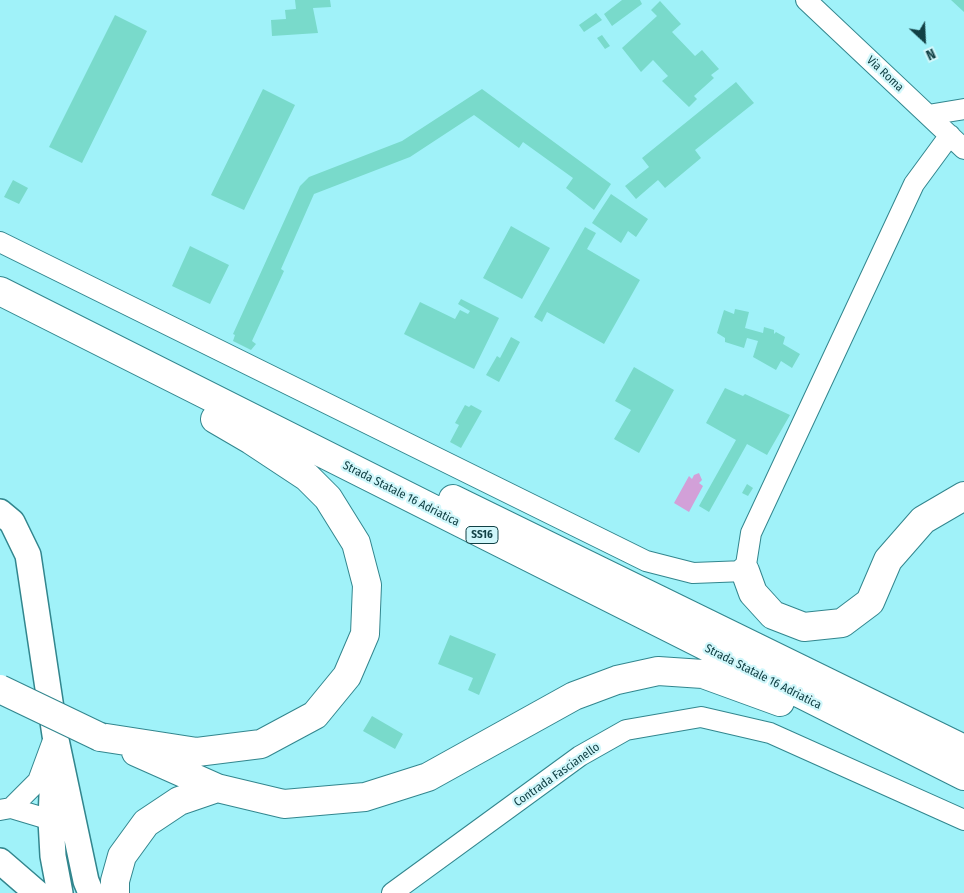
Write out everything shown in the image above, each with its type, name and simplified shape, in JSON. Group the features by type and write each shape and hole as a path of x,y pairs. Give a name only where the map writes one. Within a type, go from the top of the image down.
{"highway":[{"name":"Strada Statale 16 Adriatica","path":"0,272 400,473 896,730 964,776"},
{"name":"Strada Statale 16 Adriatica","path":"0,291 896,730 964,749"},
{"path":"0,298 251,440 307,477 328,498 356,543 367,585 365,634 347,676 315,715 261,744 197,752 100,736"},
{"path":"745,571 753,594 773,614 804,627 842,623 870,602 888,560 923,520 964,496"},
{"path":"0,689 217,788 284,804 365,797 428,778 574,696 617,680 658,671 703,674 896,730 964,731"},
{"path":"115,893 115,881 122,856 146,823 179,802 217,788"}],"main road":[{"path":"0,512 12,522 28,555 54,735 86,881 91,893"},
{"path":"54,735 51,820 53,856 60,893"},
{"path":"0,860 37,893"}],"street":[{"name":"Via Roma","path":"806,0 961,145"},
{"path":"928,114 964,109"},
{"path":"0,242 646,561 693,573 745,571 751,533 914,184 961,145"},
{"name":"Contrada Fascianello","path":"392,893 588,752 626,730 701,717 770,733 964,820"},
{"path":"6,809 38,781 54,735"},
{"path":"6,809 51,820 75,833"}],"shaded area":[{"path":"699,473 702,480 699,483 703,486 689,512 674,503 689,476 692,479 694,475"}],"building":[{"path":"295,0 330,0 331,7 313,8 318,33 272,36 271,20 286,19 285,10 296,9"},
{"path":"622,0 640,0 642,4 612,26 604,14"},
{"path":"951,0 964,0 964,12"},
{"path":"660,1 681,24 672,32 695,56 702,50 719,69 711,75 714,78 694,96 697,99 689,107 662,81 668,76 653,60 641,72 622,48 657,16 651,10"},
{"path":"596,13 602,20 584,32 579,25"},
{"path":"115,15 147,31 82,163 49,147"},
{"path":"602,35 610,46 605,49 597,38"},
{"path":"736,82 754,103 695,150 701,158 665,188 658,180 636,199 625,186 649,167 642,158"},
{"path":"263,89 295,105 244,210 211,195"},
{"path":"482,89 611,184 594,210 566,188 573,178 523,142 519,148 474,115 410,157 314,194 281,269 284,271 252,341 256,344 251,350 233,341 235,335 233,334 300,186 309,177 402,141"},
{"path":"13,180 28,188 19,204 4,197"},
{"path":"611,194 648,219 636,237 628,231 621,243 592,223"},
{"path":"511,226 550,248 522,299 483,278"},
{"path":"585,227 596,233 587,249 640,280 604,344 547,312 542,322 534,317"},
{"path":"190,246 229,265 210,304 172,286"},
{"path":"461,299 499,318 474,369 404,334 420,302 455,319 460,310 468,314 470,311 458,304"},
{"path":"735,309 749,312 745,328 763,333 764,327 774,330 774,334 776,332 785,337 783,344 800,354 792,368 781,361 776,370 753,357 758,341 747,338 744,348 725,342 725,338 717,333 724,310 734,314"},
{"path":"511,337 520,342 499,382 486,375 497,356 500,358"},
{"path":"634,367 674,390 639,453 614,439 631,410 615,401"},
{"path":"725,388 743,396 745,394 790,415 767,455 747,444 709,512 699,506 736,440 706,423"},
{"path":"465,405 469,407 471,405 482,411 461,448 450,442 459,425 455,423"},
{"path":"747,484 753,488 748,496 742,493"},
{"path":"450,635 496,654 479,695 468,690 473,678 438,664"},
{"path":"372,716 403,734 395,749 363,731"}]}
